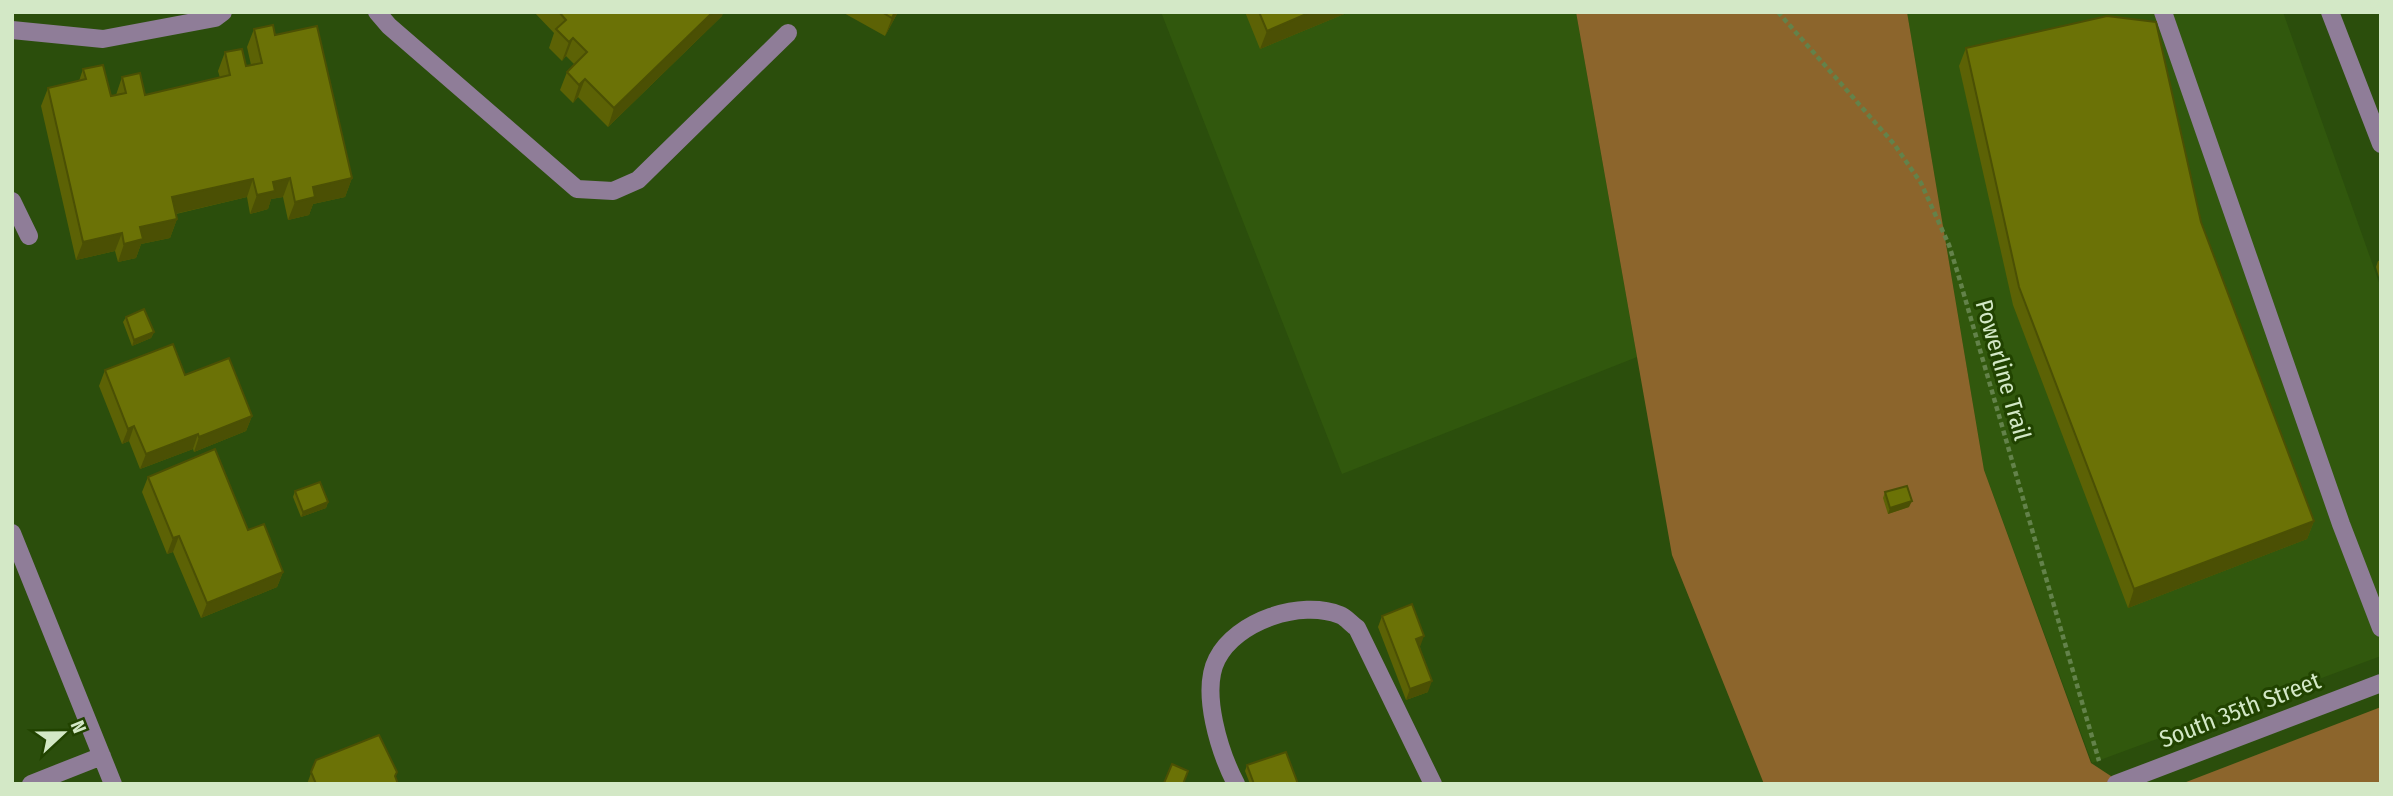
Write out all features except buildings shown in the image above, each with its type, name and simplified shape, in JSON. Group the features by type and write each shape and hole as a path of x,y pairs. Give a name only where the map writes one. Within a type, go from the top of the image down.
{"street":[{"path":"12,30 103,39 215,18 223,12"},
{"path":"377,12 577,189 601,191 613,191 638,180 788,33"},
{"path":"2163,12 2341,524 2381,628"},
{"path":"2330,12 2381,144"},
{"path":"12,201 29,236"},
{"path":"12,533 113,784"},
{"path":"1236,784 1213,719 1211,687 1216,660 1230,641 1253,624 1286,611 1325,611 1341,615 1357,628 1433,784"},
{"name":"South 35th Street","path":"2116,784 2381,683"},
{"path":"31,784 102,756"}],"path":[{"name":"Powerline Trail","path":"1777,12 1894,144 1922,183 1937,216 1958,274 2102,770"}],"shaded area":[{"path":"1161,12 1576,12 1637,357 1342,474"},
{"path":"1576,12 1907,12 1984,470 2091,763 2123,784 1764,784 1672,555"},
{"path":"1907,12 2283,12 2381,288 2381,656 2092,763 1984,470"},
{"path":"2381,707 2381,784 2181,784"}]}
